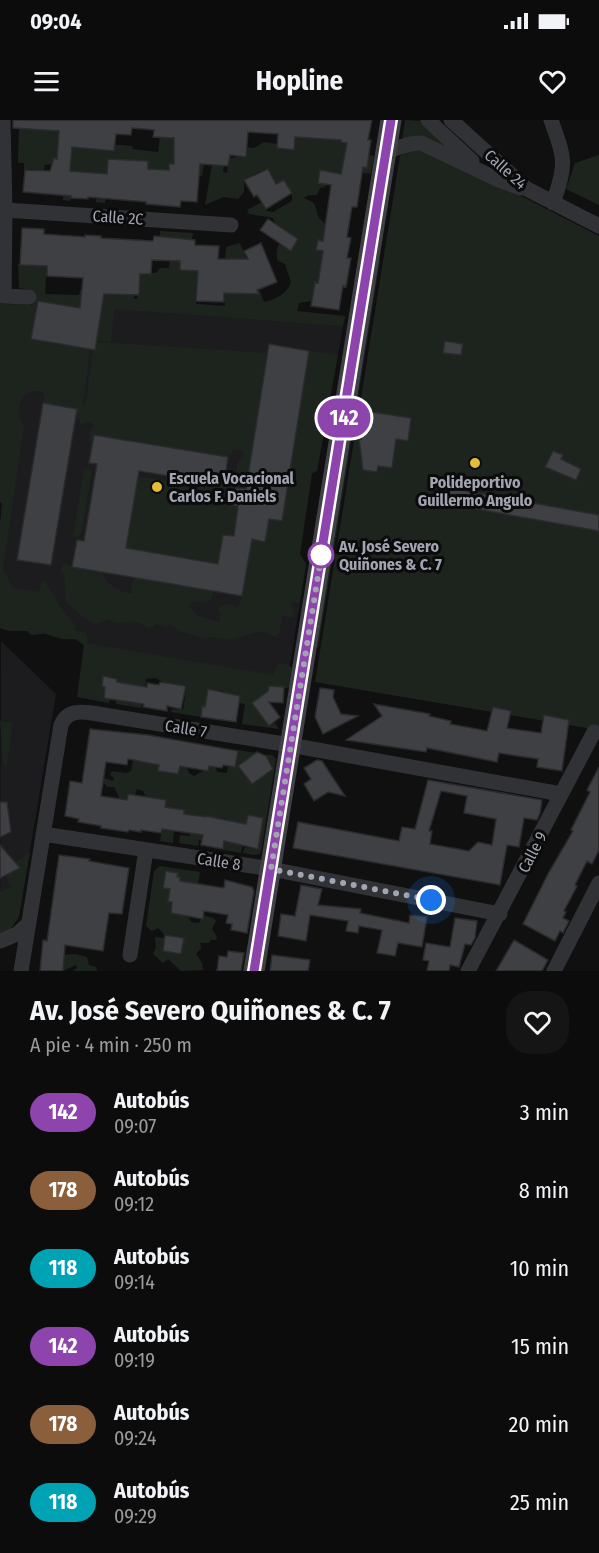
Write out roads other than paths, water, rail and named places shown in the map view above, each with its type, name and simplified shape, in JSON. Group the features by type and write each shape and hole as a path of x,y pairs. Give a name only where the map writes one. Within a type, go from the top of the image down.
{"street":[{"path":"3,120 5,210 2,296 29,297"},
{"path":"254,971 391,120"},
{"path":"428,120 482,170"},
{"name":"Calle 24","path":"451,120 527,189 599,226"},
{"path":"551,120 563,153 563,172 553,203"},
{"path":"386,151 421,143 512,186 527,189"},
{"name":"Calle 2C","path":"5,210 231,225"},
{"name":"Calle 7","path":"21,971 61,724 64,718 72,712 92,713 290,745 561,795"},
{"name":"Calle 9","path":"468,971 594,732"},
{"name":"Calle 8","path":"43,834 271,869 500,914"},
{"path":"130,955 146,850"},
{"path":"554,971 599,883"},
{"path":"0,941 17,934 28,924"}],"place":[{"name":"Polideportivo Guillermo Angulo","path":"475,463"},
{"name":"Escuela Vocacional Carlos F. Daniels","path":"157,487"},
{"name":"Av. José Severo Quiñones & C. 7","path":"321,555"}]}
